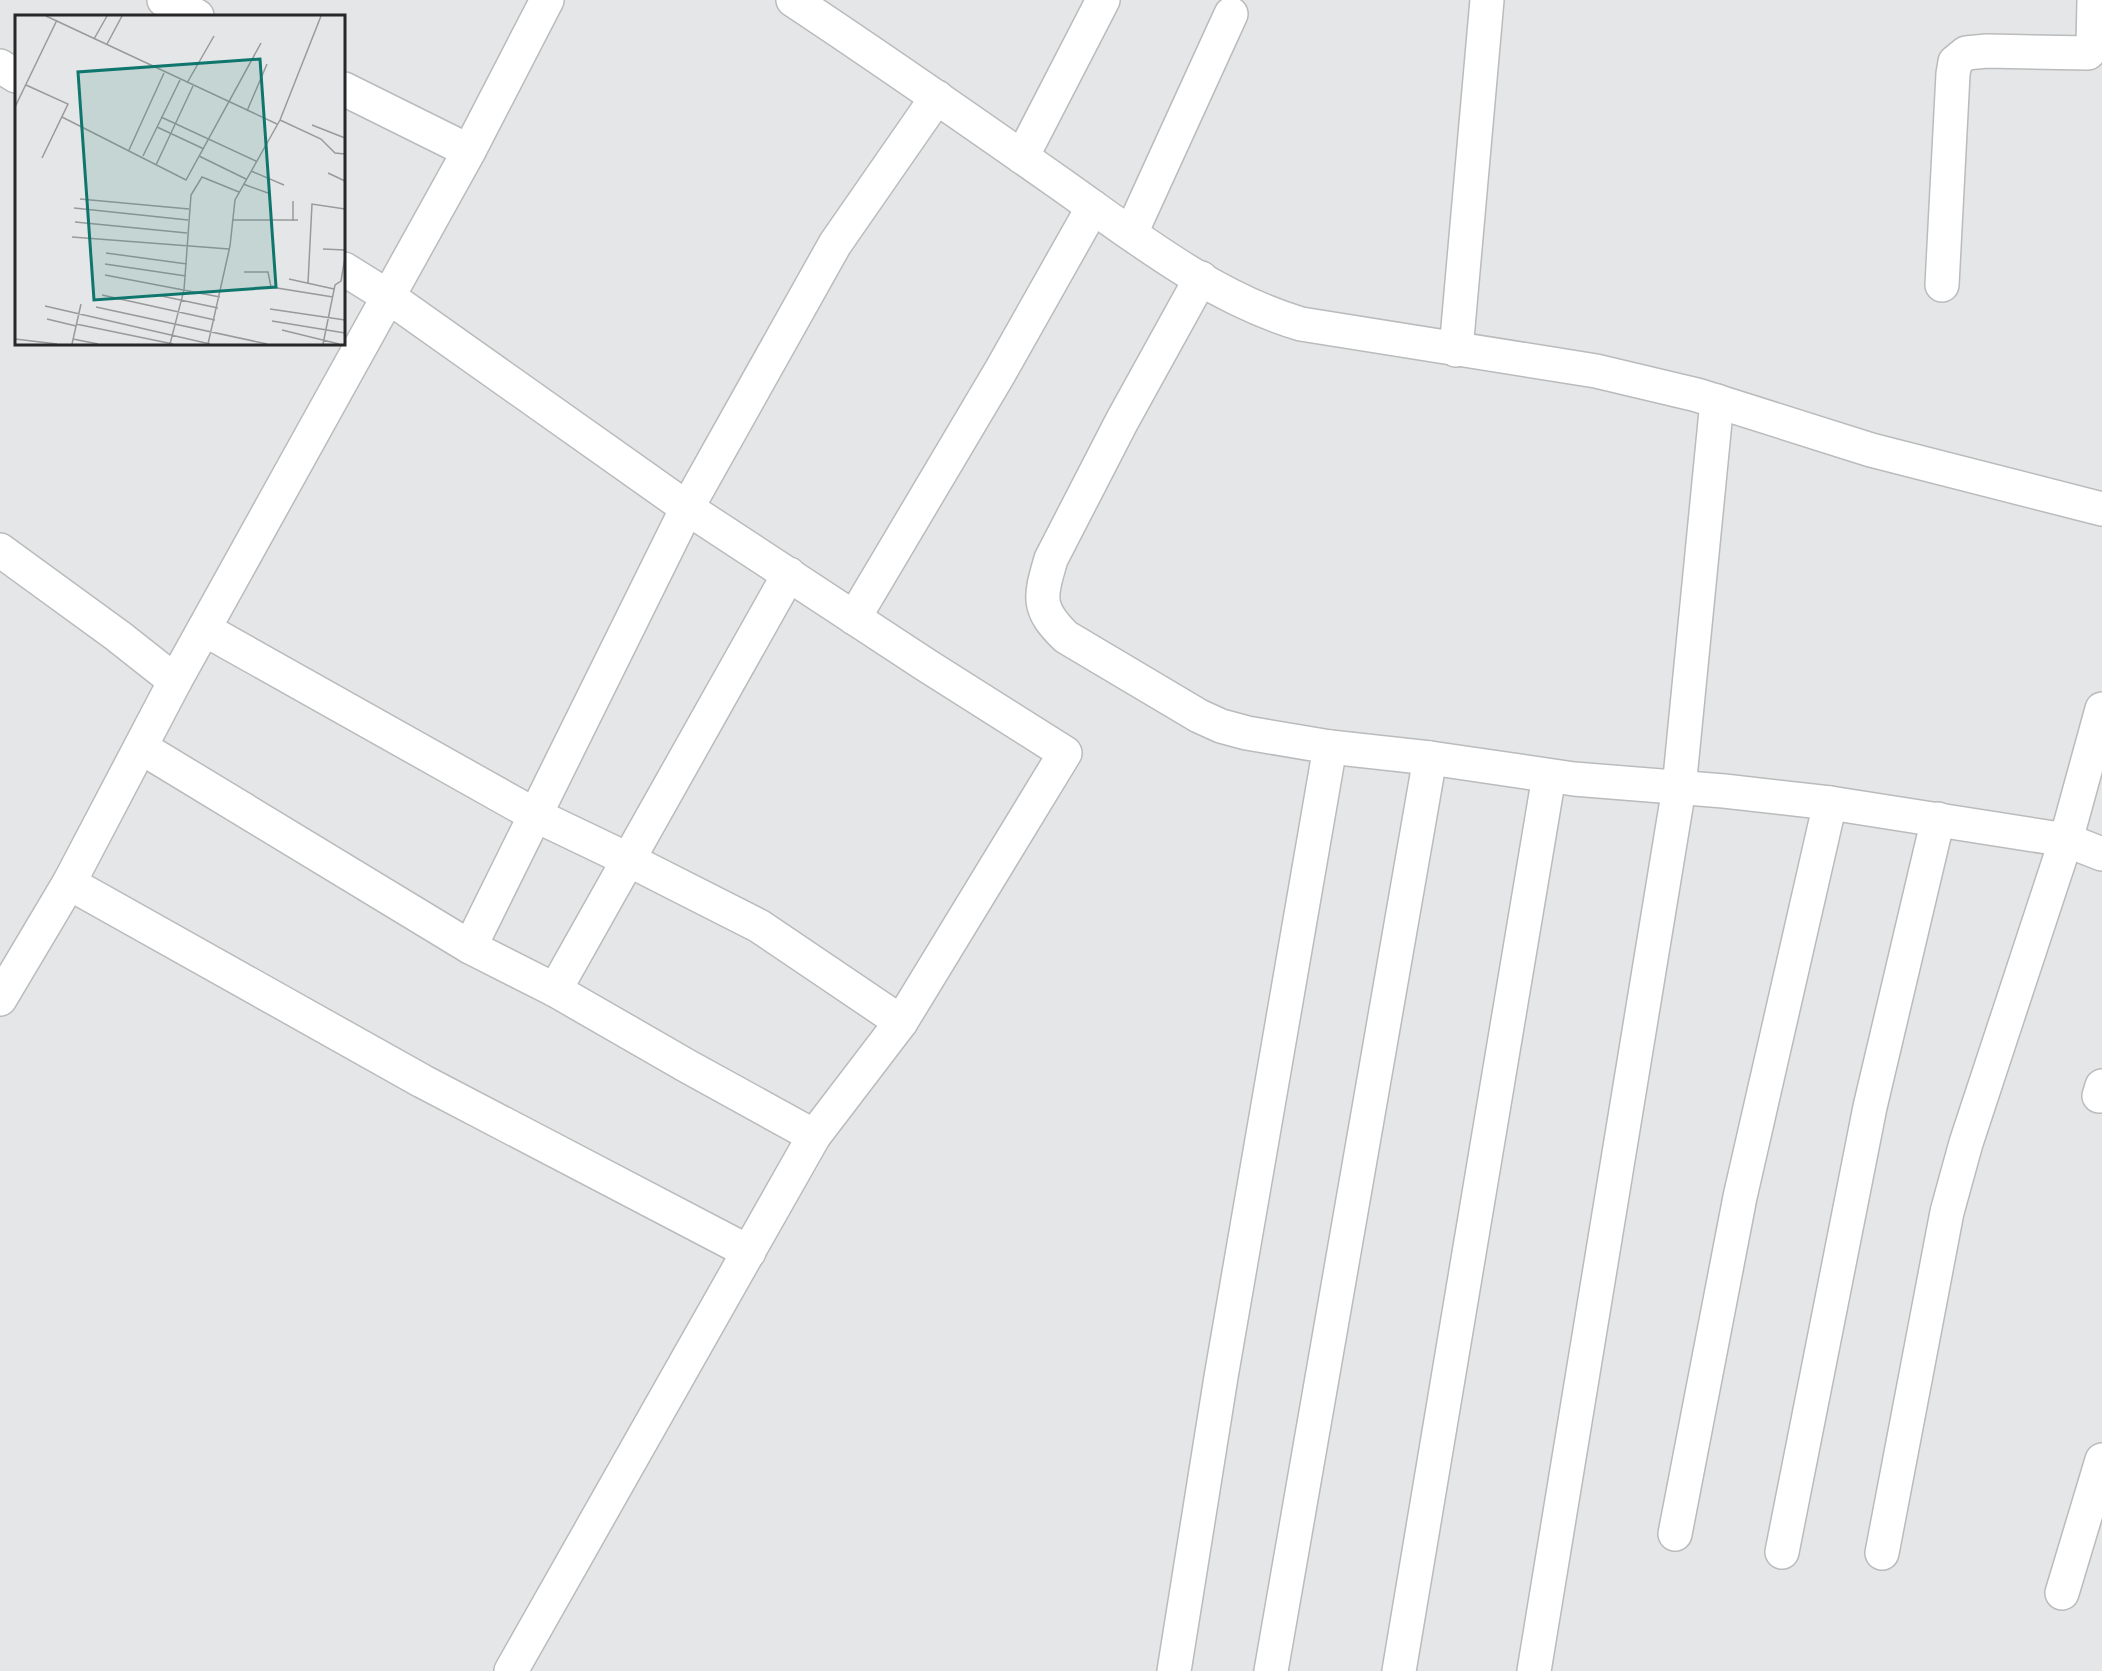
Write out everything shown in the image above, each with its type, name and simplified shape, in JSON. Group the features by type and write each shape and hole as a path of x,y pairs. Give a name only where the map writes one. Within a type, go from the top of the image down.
{"street":[{"path":"164,0 195,15"},
{"path":"0,999 69,883 142,748 175,681 469,152 548,0"},
{"path":"794,0 1131,233 1201,278 1253,307 1301,324 1596,371 1697,394 1871,450 2102,509"},
{"path":"1022,157 1103,0"},
{"path":"1456,350 1488,0"},
{"path":"1942,285 1955,62 1966,53 1987,51 2088,53 2093,47 2094,0"},
{"path":"1131,233 1231,14"},
{"path":"0,66 15,75"},
{"path":"345,90 469,152"},
{"path":"470,947 687,508 835,244 937,97"},
{"path":"854,618 1000,372 1094,207"},
{"path":"345,270 389,297 687,508 1065,753 901,1022 814,1136 511,1671"},
{"path":"1201,278 1122,421 1051,559 1044,584 1042,604 1052,623 1066,637 1198,716 1221,726 1247,733 1330,747 1430,758 1549,776 1830,803 2066,840 2102,854"},
{"path":"1534,1671 1679,788 1717,401"},
{"path":"0,550 118,636 175,681"},
{"path":"555,990 789,574"},
{"path":"204,629 535,815 759,926 901,1022"},
{"path":"1882,1553 1947,1212 1966,1143 2066,840 2102,709"},
{"path":"1174,1671 1223,1366 1330,747"},
{"path":"142,748 470,947 555,990 814,1136"},
{"path":"1271,1671 1430,758"},
{"path":"1399,1671 1549,776"},
{"path":"1675,1534 1740,1197 1830,803"},
{"path":"1782,1552 1870,1107 1938,819"},
{"path":"69,883 422,1081 749,1252"},
{"path":"2062,1593 2102,1460"}]}
